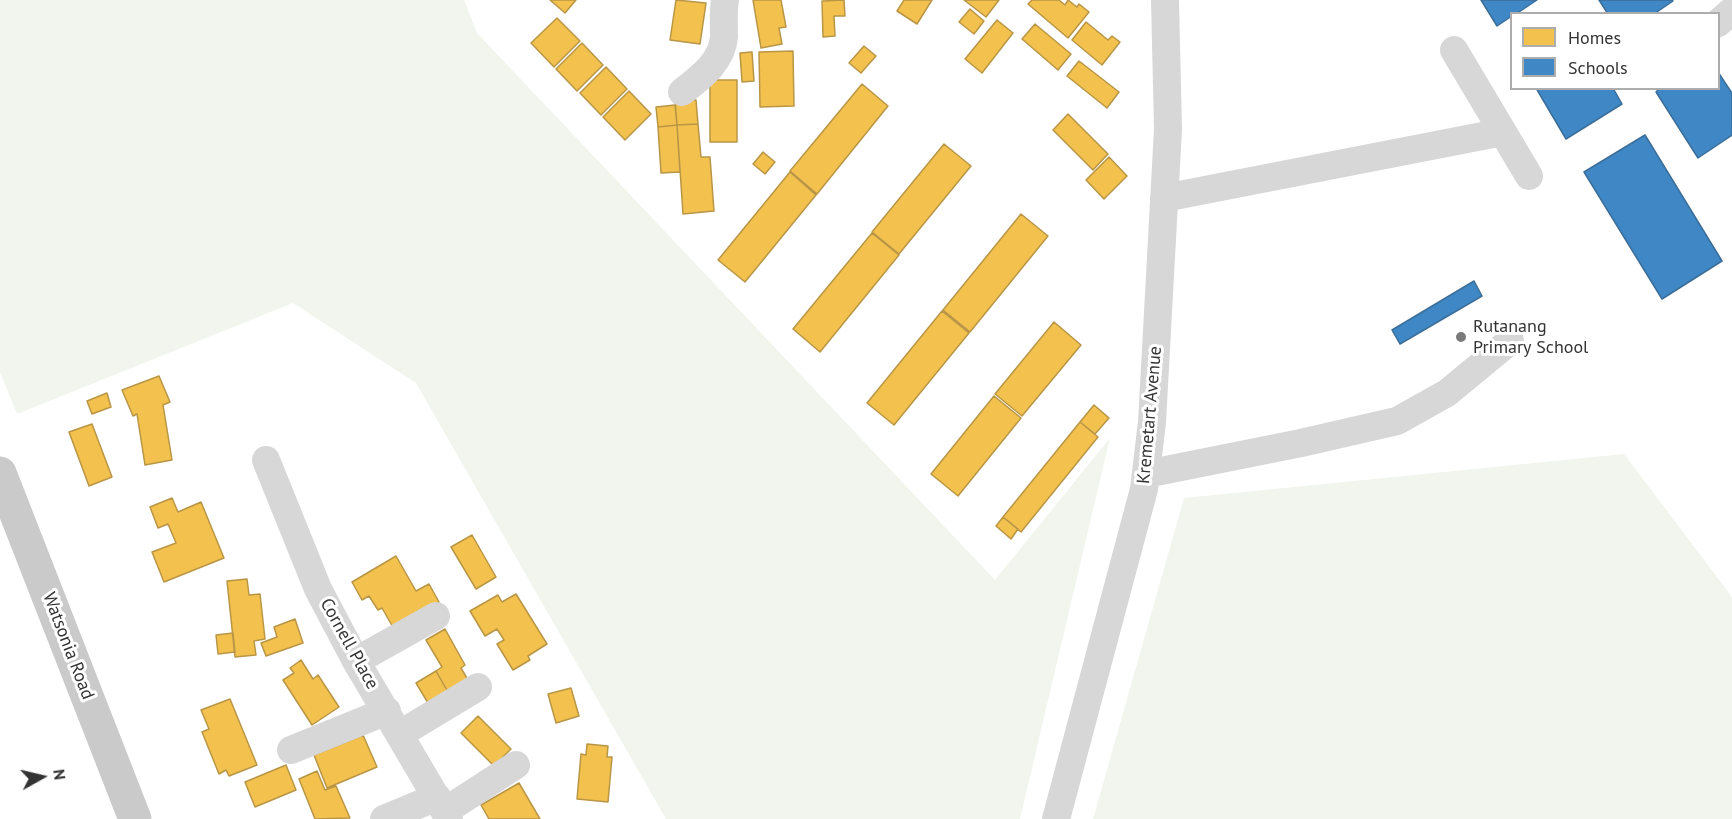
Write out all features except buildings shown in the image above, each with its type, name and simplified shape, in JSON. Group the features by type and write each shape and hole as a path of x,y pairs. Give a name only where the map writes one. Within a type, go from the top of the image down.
{"main road":[{"name":"Watsonia Road","path":"0,473 135,819"}],"street":[{"path":"682,92 704,75 720,53 724,38 725,0"},
{"name":"Kremetart Avenue","path":"1056,819 1131,539 1146,474 1152,422 1168,129 1166,0"},
{"path":"1720,22 1732,11"},
{"path":"1454,50 1529,176"},
{"path":"1164,198 1503,132"},
{"path":"1146,474 1397,421 1447,393 1510,341"},
{"name":"Cornell Place","path":"266,460 318,589 356,661 444,809"},
{"path":"356,661 436,616"},
{"path":"291,750 394,723 478,687"},
{"path":"384,819 444,809 516,765"}],"shaded area":[{"path":"0,0 464,0 477,33 995,580 1110,438 1020,819 666,819 416,383 293,303 17,414 0,372"},
{"path":"1624,454 1732,597 1732,819 1093,819 1184,498"}],"place":[{"name":"Rutanang Primary School","path":"1461,337"}]}
